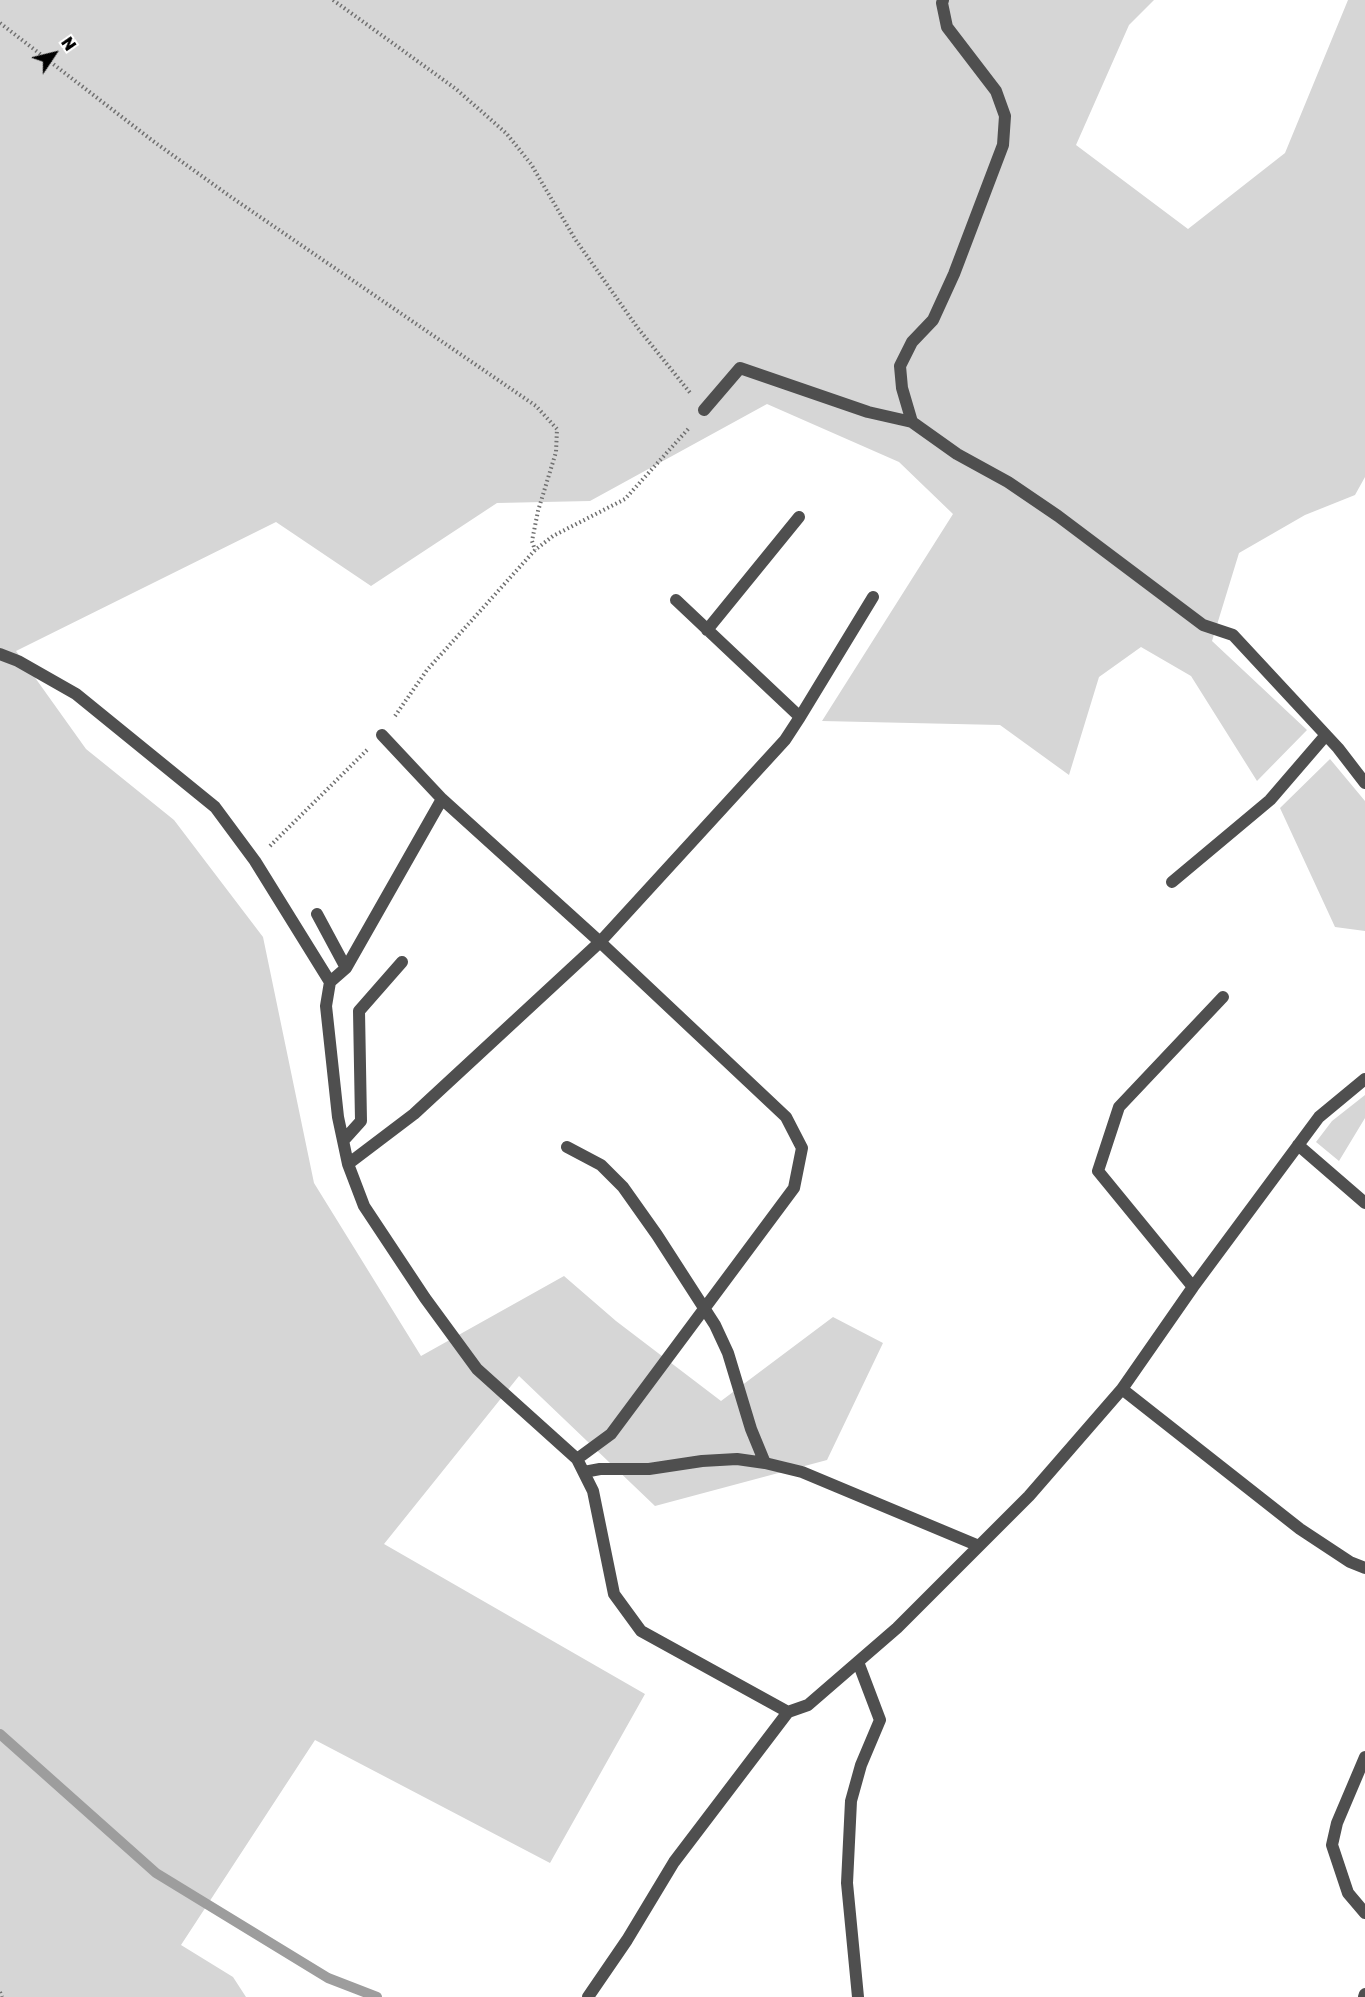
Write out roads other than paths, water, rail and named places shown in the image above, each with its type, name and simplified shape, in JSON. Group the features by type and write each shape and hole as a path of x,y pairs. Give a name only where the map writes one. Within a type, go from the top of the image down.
{"street":[{"path":"912,422 900,366 912,342 933,320 954,274 1003,145 1005,116 996,91 947,27 943,0"},
{"path":"704,411 740,368 868,412 912,422 957,454 1008,482 1058,516 1203,625 1233,634 1326,735 1365,783"},
{"path":"707,630 799,517"},
{"path":"348,1164 414,1114 600,942 785,740 873,597"},
{"path":"676,600 800,717"},
{"path":"0,654 18,661 76,694 215,807 255,861 330,982"},
{"path":"382,735 442,799 600,942 786,1117 802,1148 794,1188 611,1434 577,1460"},
{"path":"1172,882 1270,800 1326,735"},
{"path":"442,799 346,968 330,982 326,1006 338,1118 348,1164 364,1206 424,1298 477,1369 577,1460 593,1491 614,1594 641,1631 788,1712"},
{"path":"317,914 346,968"},
{"path":"343,1141 361,1121 359,1011 402,962"},
{"path":"1193,1287 1098,1171 1119,1107 1223,997"},
{"path":"588,1997 627,1940 674,1862 788,1712 808,1706 897,1628 1029,1496 1122,1389 1193,1287 1319,1117 1365,1079"},
{"path":"1298,1145 1365,1203"},
{"path":"567,1147 601,1165 623,1187 715,1325 728,1353 751,1429 765,1463"},
{"path":"1122,1389 1300,1529 1350,1562 1365,1568"},
{"path":"584,1472 600,1469 649,1469 702,1461 737,1459 765,1463 802,1472 979,1546"},
{"path":"858,1662 880,1720 861,1765 851,1801 847,1883 858,1997"},
{"path":"1365,1757 1360,1779 1337,1823 1332,1845 1348,1893 1365,1913"}],"waterway":[{"path":"0,1734 156,1873 328,1978 377,1997"}]}
